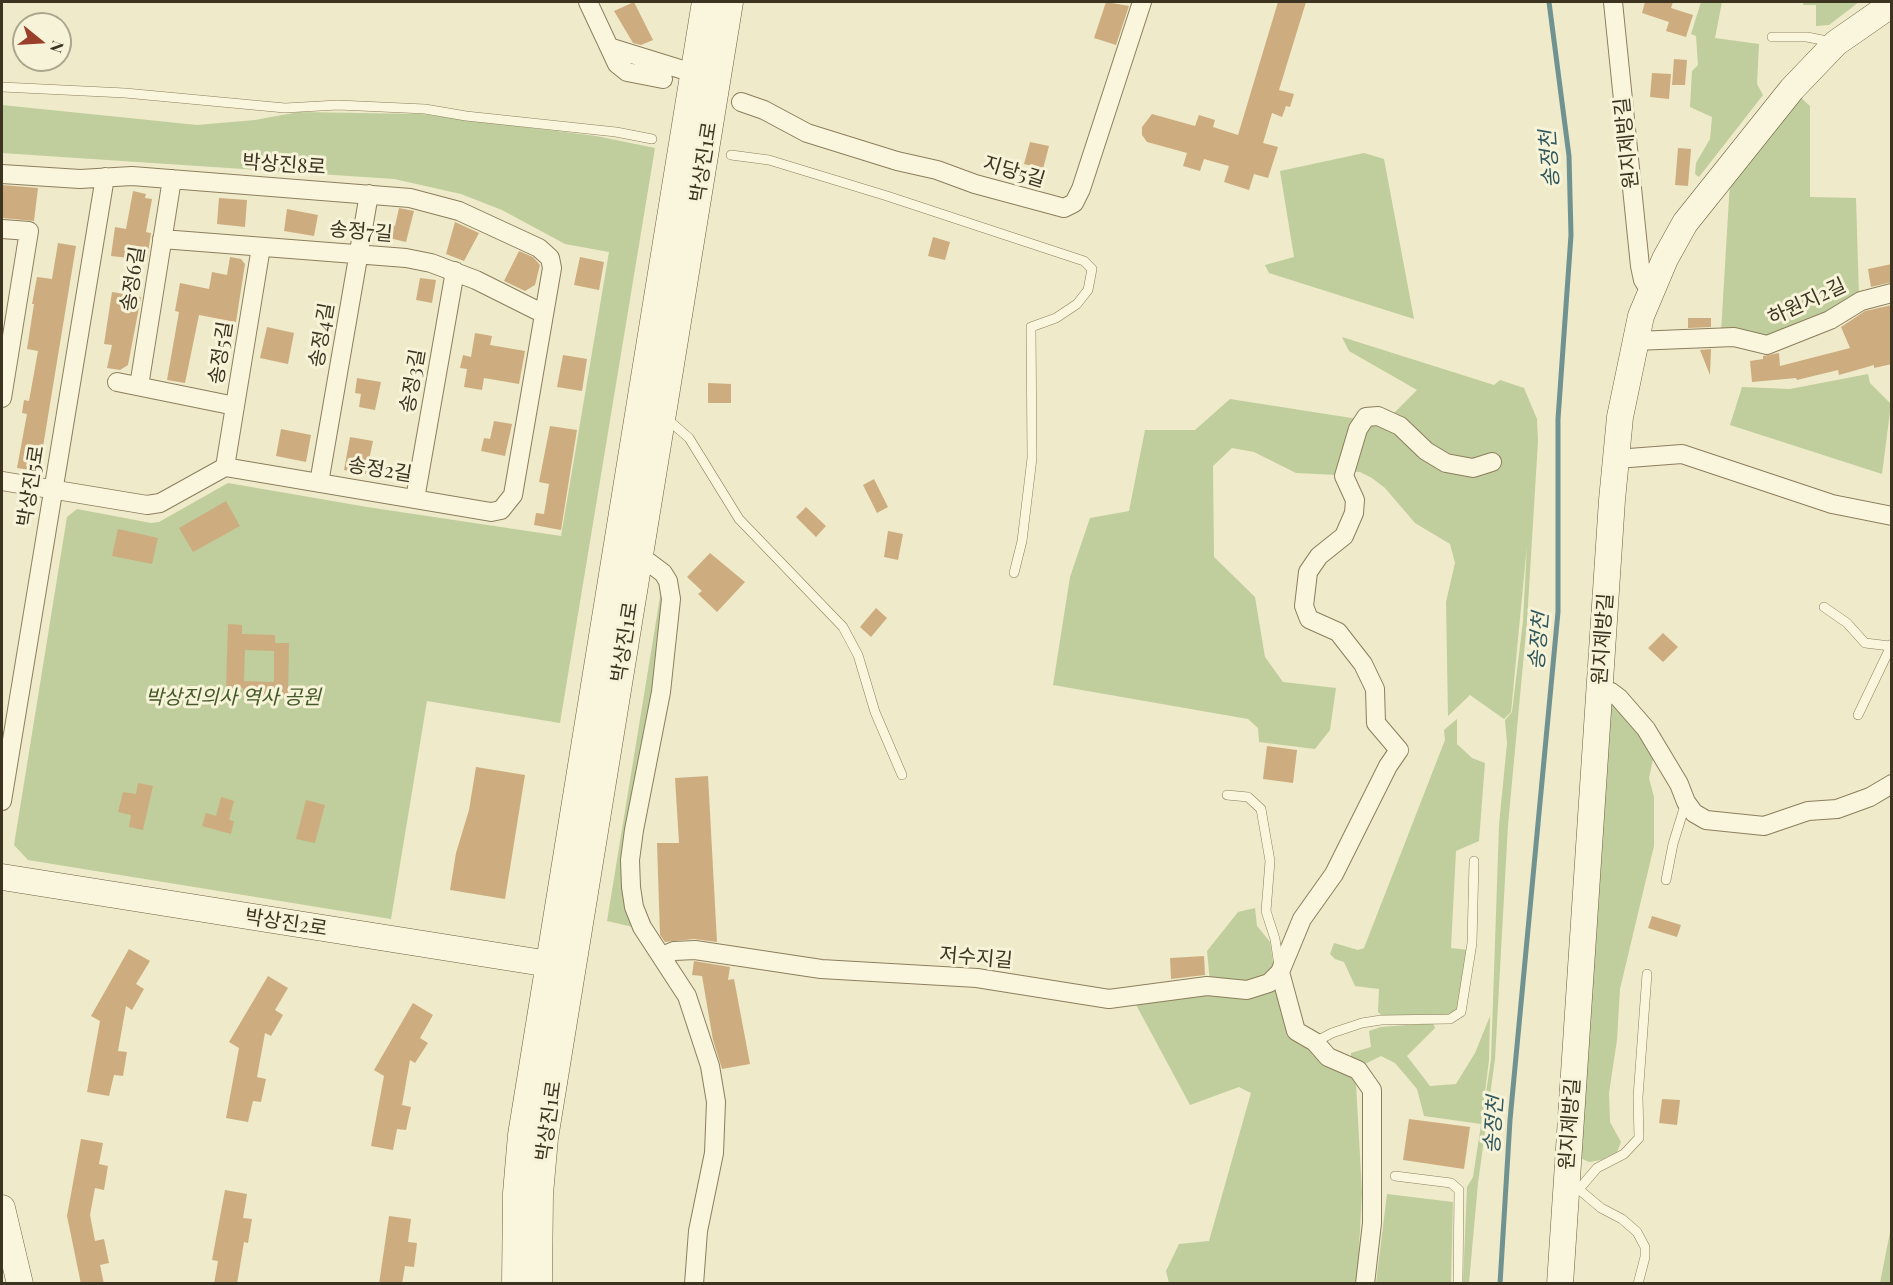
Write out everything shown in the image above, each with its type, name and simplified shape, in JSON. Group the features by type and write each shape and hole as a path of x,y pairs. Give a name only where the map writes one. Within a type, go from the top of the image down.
{"street":[{"path":"588,2 617,64 627,72 663,79"},
{"name":"박상진1로","path":"539,1284 540,1194 558,974 705,2"},
{"name":"박상진1로","path":"515,1284 516,1193 521,1135 558,974 639,555 730,2"},
{"name":"지당5길","path":"741,102 764,110 807,133 1064,208 1074,203 1082,189 1142,2"},
{"name":"원지제방길","path":"1560,1284 1573,1187 1600,691 1616,459 1620,417 1635,341 1650,291 1643,280 1640,266 1613,2"},
{"path":"1650,291 1685,224 1792,89 1836,43 1888,10"},
{"path":"609,47 693,73"},
{"name":"박상진8로","path":"2,174 80,179 105,177 172,179 410,198 459,211 539,248 550,258"},
{"name":"박상진5로","path":"2,801 105,177"},
{"name":"송정6길","path":"139,386 172,179"},
{"name":"송정4길","path":"319,483 369,194"},
{"path":"2,229 29,231 2,398"},
{"name":"송정7길","path":"162,239 406,258 455,271 544,314"},
{"name":"송정5길","path":"225,467 261,247"},
{"name":"송정2길","path":"225,467 491,512 501,510 509,504 513,495 552,268 550,258"},
{"name":"송정3길","path":"415,499 455,271"},
{"name":"하원지2길","path":"1635,341 1734,337 1767,345 1830,320 1861,301 1892,293"},
{"path":"117,382 235,406"},
{"path":"1365,1284 1371,1224 1371,1090 1358,1070 1328,1057 1315,1042 1296,1031 1280,972 1302,919 1334,874 1388,766 1399,750 1376,723 1375,689 1363,664 1338,632 1309,619 1304,606 1308,572 1319,556 1344,536 1354,513 1355,500 1344,476 1358,429 1366,417 1378,416 1400,426 1426,451 1446,463 1473,468 1492,462"},
{"path":"1616,459 1683,454 1833,504 1892,516"},
{"path":"2,482 147,505 160,503 225,467"},
{"path":"639,555 663,573 668,581 671,599 661,692 630,860 634,907 642,927 687,996 710,1066 716,1102 714,1153 698,1231 694,1284"},
{"path":"1600,691 1611,692 1619,698 1646,729 1679,784 1686,802 1694,813 1706,820 1764,826 1808,811 1837,809 1870,797 1892,784"},
{"name":"박상진2로","path":"2,877 558,974"},
{"name":"박상진2로","path":"2,894 558,974"},
{"name":"저수지길","path":"662,957 675,951 695,950 821,969 977,978 1109,999 1207,986 1247,990 1269,983 1280,972"},
{"path":"2,1208 20,1284"},
{"path":"2,1278 3,1284"}],"lane":[{"path":"1772,37 1807,37 1836,43"},
{"path":"2,87 125,93 285,108 338,105 424,109 466,116 616,132 652,139"},
{"path":"731,155 769,160 876,193 1073,257 1084,261 1092,269 1088,290 1077,304 1056,318 1031,327 1032,458 1022,541 1014,573"},
{"path":"663,415 689,438 711,477 745,526 843,627 858,655 875,712 902,775"},
{"path":"1824,607 1847,623 1865,643 1891,645 1858,715"},
{"path":"1227,795 1248,797 1261,809 1270,861 1266,911 1275,939 1280,972"},
{"path":"1666,880 1673,844 1686,802"},
{"path":"1315,1042 1332,1032 1362,1023 1381,1020 1450,1019 1461,1012 1472,943 1474,861"},
{"path":"1638,1284 1645,1257 1645,1247 1636,1232 1622,1219 1601,1208 1573,1187 1597,1168 1624,1154 1639,1138 1638,1096 1647,974"},
{"path":"1395,1176 1451,1183 1459,1190 1458,1284"}],"green space":[{"path":"1701,2 1722,2 1715,38 1759,44 1757,84 1763,95 1699,177 1695,174 1696,163 1710,139 1712,117 1690,107 1692,71 1698,65 1696,36 1691,34"},
{"path":"1804,2 1859,2 1829,25 1816,26 1816,5 1803,5"},
{"path":"1798,95 1810,106 1810,197 1856,198 1859,297 1775,340 1721,332 1730,182"},
{"name":"박상진의사 역사 공원","path":"2,105 197,125 255,120 299,112 421,114 596,136 655,148 560,723 427,701 391,919 28,860 14,845 67,517 77,509 151,523 159,522 228,483 367,507 561,536 609,252 565,244 502,210 461,194 394,179 2,153"},
{"path":"1364,153 1384,159 1414,319 1269,273 1265,265 1294,257 1280,171"},
{"path":"1342,337 1494,385 1500,380 1524,388 1537,419 1538,441 1527,621 1508,825 1495,1059 1478,1183 1469,1283 1463,1283 1467,1187 1473,1177 1491,1060 1499,825 1507,743 1505,720 1512,712 1523,621 1527,545 1511,712 1504,719 1470,695 1448,716 1446,602 1455,563 1450,544 1415,523 1385,488 1372,478 1360,472 1346,471 1361,430 1391,416 1417,390 1349,351"},
{"path":"1868,374 1870,383 1891,404 1882,474 1730,425 1742,387 1790,389"},
{"path":"1230,399 1358,419 1338,475 1296,473 1254,452 1232,448 1213,466 1214,557 1255,597 1265,657 1283,682 1336,688 1330,730 1315,749 1259,742 1258,728 1248,719 1053,685 1070,577 1090,518 1129,511 1145,430 1195,430"},
{"path":"661,591 664,606 644,755 633,927 607,921"},
{"path":"1612,702 1644,739 1653,759 1649,778 1654,797 1654,846 1620,989 1617,1040 1609,1093 1610,1122 1621,1142 1617,1152 1601,1160 1589,1162 1578,1157 1609,703"},
{"path":"1457,719 1457,744 1472,758 1485,763 1479,841 1456,851 1451,948 1469,950 1460,1006 1453,1013 1442,1015 1381,1015 1378,1012 1379,989 1355,986 1344,962 1335,959 1330,954 1334,943 1358,950 1364,948 1445,740 1444,730"},
{"path":"1255,908 1257,926 1270,942 1274,968 1268,981 1210,982 1207,951 1238,912"},
{"path":"1278,983 1289,1026 1353,1077 1356,1083 1362,1193 1357,1283 1169,1283 1166,1271 1179,1244 1209,1241 1251,1093 1239,1087 1190,1105 1134,1001"},
{"path":"1490,1016 1489,1060 1481,1124 1424,1116 1417,1089 1395,1063 1381,1056 1363,1065 1351,1058 1351,1053 1371,1047 1369,1031 1381,1027 1433,1023 1435,1028 1407,1056 1430,1086 1456,1084 1475,1053"},
{"path":"1387,1194 1453,1202 1451,1283 1376,1283"},
{"path":"1891,1227 1891,1283 1880,1283"}],"building":[{"path":"634,2 653,40 641,45 633,43 614,11"},
{"path":"1106,2 1129,6 1116,45 1094,38"},
{"path":"1278,2 1306,2 1279,90 1294,94 1290,107 1286,106 1282,117 1272,113 1263,143 1278,147 1268,178 1254,174 1249,190 1224,182 1229,166 1204,159 1200,171 1183,166 1187,153 1147,142 1142,135 1142,127 1152,114 1195,126 1199,115 1215,120 1213,127 1238,135"},
{"path":"1645,2 1673,2 1671,8 1693,15 1686,37 1666,31 1669,22 1642,13"},
{"path":"1674,59 1687,60 1685,85 1672,85"},
{"path":"1652,73 1671,74 1669,99 1650,97"},
{"path":"1030,142 1049,146 1043,169 1024,164"},
{"path":"1678,148 1691,149 1688,186 1675,185"},
{"path":"2,185 38,188 34,221 2,218"},
{"path":"133,191 146,194 145,198 152,199 146,232 151,233 147,260 111,256 115,227 126,229"},
{"path":"219,198 247,200 245,227 217,224"},
{"path":"399,208 414,211 406,242 385,237 388,224 395,226"},
{"path":"287,209 318,215 314,236 284,231"},
{"path":"455,222 479,233 464,261 446,254"},
{"path":"933,237 950,242 945,260 928,256"},
{"path":"58,243 76,246 40,465 30,470 17,468 27,414 22,413 24,400 29,401 38,351 27,349 34,304 32,304 37,277 52,279"},
{"path":"519,251 533,257 540,265 535,285 525,291 504,281"},
{"path":"230,257 241,259 245,264 236,322 199,315 185,383 167,380 179,312 175,311 180,283 209,289 212,272 227,275"},
{"path":"580,257 604,262 599,290 574,285"},
{"path":"1892,264 1892,282 1871,287 1868,269"},
{"path":"420,278 436,280 432,303 416,300"},
{"path":"112,292 141,297 128,365 120,370 107,368 112,345 104,344"},
{"path":"1892,305 1892,364 1874,368 1874,365 1839,375 1838,370 1797,380 1796,378 1752,382 1750,361 1779,353 1780,366 1850,348 1841,327 1865,311"},
{"path":"1688,318 1711,318 1711,327 1688,328"},
{"path":"267,327 294,333 288,364 260,358"},
{"path":"475,333 492,336 490,345 525,351 519,384 484,378 482,390 464,387 467,369 460,368 463,355 471,357"},
{"path":"1711,349 1710,375 1700,350"},
{"path":"563,355 587,359 582,391 557,387"},
{"path":"357,378 381,382 375,410 359,407 361,394 355,393"},
{"path":"708,383 731,384 731,403 708,403"},
{"path":"494,421 512,424 505,456 481,451 484,438 490,439"},
{"path":"550,426 577,430 561,530 534,525 536,513 544,514 549,484 539,482"},
{"path":"281,429 311,435 306,462 276,456"},
{"path":"350,437 373,441 366,474 344,470"},
{"path":"874,479 888,507 877,513 863,485"},
{"path":"226,501 240,526 193,552 179,528"},
{"path":"806,507 826,526 816,537 796,517"},
{"path":"118,529 158,538 152,564 112,556"},
{"path":"888,531 903,534 898,560 884,557"},
{"path":"710,553 745,582 717,612 698,594 702,591 687,577"},
{"path":"876,608 887,618 871,637 860,627"},
{"path":"228,624 242,625 242,634 275,635 275,643 289,643 288,698 243,697 243,688 226,688","holes":["245,650 274,651 274,682 244,681"]},
{"path":"1663,633 1678,647 1663,662 1648,648"},
{"path":"1267,746 1297,750 1293,783 1263,779"},
{"path":"476,767 525,775 505,899 450,890 456,853 469,810"},
{"path":"708,776 717,942 694,939 665,942 660,935 657,843 679,843 675,778"},
{"path":"138,783 153,786 143,830 129,827 131,815 118,812 123,792 136,794"},
{"path":"221,797 234,801 229,820 234,821 231,834 202,826 206,813 216,816"},
{"path":"306,800 325,805 315,843 296,839"},
{"path":"1652,916 1681,925 1677,937 1648,928"},
{"path":"129,949 150,961 136,984 144,989 132,1010 126,1006 118,1051 127,1052 123,1076 114,1075 109,1096 87,1092 100,1021 91,1016"},
{"path":"1204,956 1205,975 1171,979 1170,958"},
{"path":"694,961 730,967 728,980 734,979 750,1064 722,1069 713,1040 702,976 692,975"},
{"path":"268,976 288,988 275,1010 283,1015 271,1036 265,1033 257,1077 266,1079 261,1102 253,1101 248,1122 226,1118 239,1048 229,1042"},
{"path":"413,1003 433,1015 420,1038 428,1043 415,1063 410,1060 402,1105 411,1107 406,1130 397,1129 393,1150 371,1146 384,1076 374,1070"},
{"path":"1662,1099 1680,1100 1677,1125 1659,1123"},
{"path":"1409,1119 1470,1127 1464,1169 1403,1160"},
{"path":"81,1139 103,1143 99,1164 108,1166 104,1190 95,1188 90,1215 95,1241 104,1239 109,1263 100,1265 104,1284 81,1284 67,1216"},
{"path":"225,1190 247,1194 243,1218 252,1219 248,1243 244,1242 237,1284 214,1284 218,1261 212,1260"},
{"path":"389,1216 411,1219 408,1242 417,1243 414,1267 405,1266 402,1284 379,1284"}],"waterway":[{"name":"송정천","path":"1500,1284 1510,1120 1558,612 1558,419 1571,235 1569,156 1549,2"}]}
